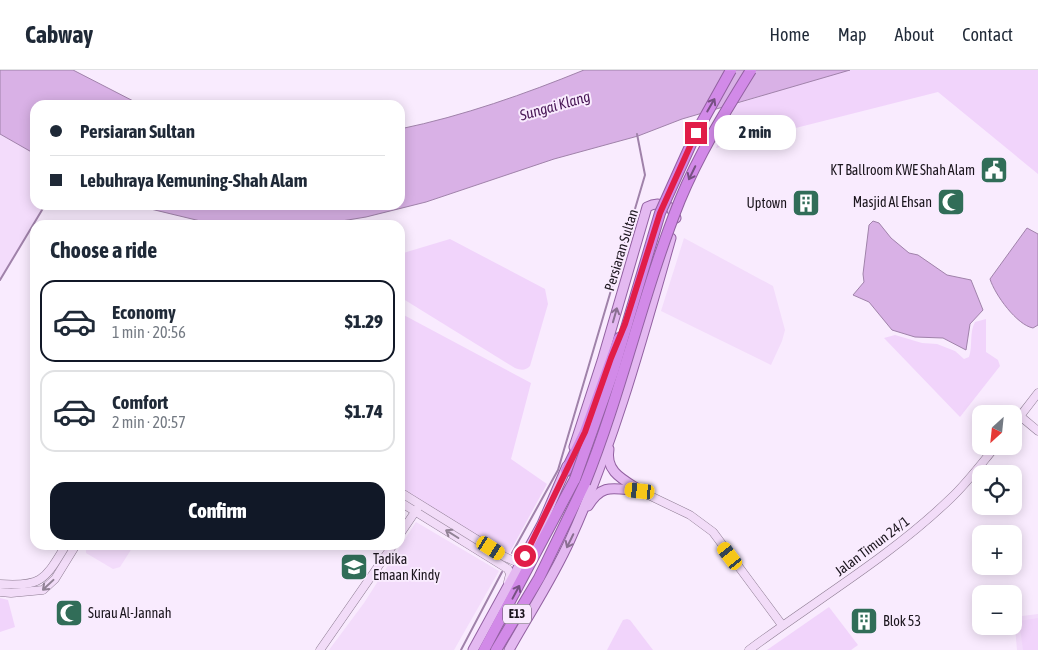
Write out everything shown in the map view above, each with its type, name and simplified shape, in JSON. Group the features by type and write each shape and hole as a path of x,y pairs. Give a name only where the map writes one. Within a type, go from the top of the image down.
{"highway":[{"name":"E13","path":"484,650 574,479 613,372 625,324 649,245 670,187 696,133 731,70"},
{"name":"E13","path":"496,650 539,578 585,483 604,436 680,199 714,131 751,70"},
{"path":"566,471 585,432 625,324"},
{"path":"504,650 539,578"}],"main road":[{"name":"Persiaran Sultan","path":"473,650 525,556 566,471 602,361 644,217 648,207 654,203 662,204 671,208 676,217 614,431 569,543 509,650"},
{"path":"614,431 608,456 610,467 615,474 640,491"},
{"path":"579,520 597,492 612,489 640,491"}],"street":[{"path":"1022,414 1038,394"},
{"path":"1022,418 1038,430"},
{"name":"Jalan Timun 24/1","path":"749,650 862,570 925,522 970,479 989,455"},
{"path":"640,491 690,515 713,532 782,625"},
{"path":"405,495 505,557 514,561 525,556"},
{"path":"405,527 420,504"},
{"path":"405,505 508,569 508,580 500,603"},
{"path":"0,584 41,581 63,550"},
{"path":"0,592 11,593 43,590 55,579 73,550"},
{"path":"320,650 390,550"}],"shaded area":[{"path":"848,70 1038,70 1038,174 938,92 716,148 736,104"},
{"path":"0,134 30,151 30,210 42,210 36,220 30,220 30,230 0,280"},
{"path":"684,238 773,286 785,330 771,365 661,311"},
{"path":"450,239 545,289 548,304 530,366 521,370 515,368 405,300 405,252"},
{"path":"405,316 531,383 511,459 547,484 505,561 405,492"},
{"path":"986,319 986,352 998,360 1000,366 960,417 884,338 895,335 922,343 937,344 955,351 964,359 969,357 975,322"},
{"path":"416,522 499,571 454,650 329,650 364,603 398,550 405,550 405,539"},
{"path":"86,550 131,550 120,567 113,569 86,553"},
{"path":"0,598 8,600 15,627 0,632"},
{"path":"829,607 858,645 851,650 767,650"},
{"path":"1038,614 1038,650 1017,650 1016,635 1022,635 1022,616"},
{"path":"1038,618 1038,650 1023,650 1021,635 1022,621"},
{"path":"623,620 630,620 653,650 607,650"}],"water":[{"path":"0,70 73,70 131,100 30,100 30,151 0,134"},
{"name":"Sungai Klang","path":"584,70 850,70 682,119 638,136 554,159 405,207 405,128 447,118 539,88"},
{"path":"155,210 394,210 348,220 196,220"},
{"path":"873,221 879,223 891,238 909,253 918,255 947,275 971,280 983,310 970,324 966,350 943,338 915,337 892,330 869,302 853,295 864,282 863,274 869,225"},
{"path":"1027,228 1038,234 1038,325 1033,328 1020,321 1007,308 990,279"}],"waterway":[{"path":"512,553 558,470 645,175 637,134"},
{"path":"36,220 42,210"},
{"path":"0,280 30,230"},
{"path":"461,650 502,572"}],"place":[{"name":"KT Ballroom KWE Shah Alam","path":"994,170"},
{"name":"Masjid Al Ehsan","path":"951,202"},
{"name":"Uptown","path":"806,203"},
{"name":"Tadika Emaan Kindy","path":"354,567"},
{"name":"Surau Al-Jannah","path":"69,613"},
{"name":"Blok 53","path":"864,621"}],"route":[{"path":"525,556 585,432 625,324 660,213 670,187 696,133"}]}
